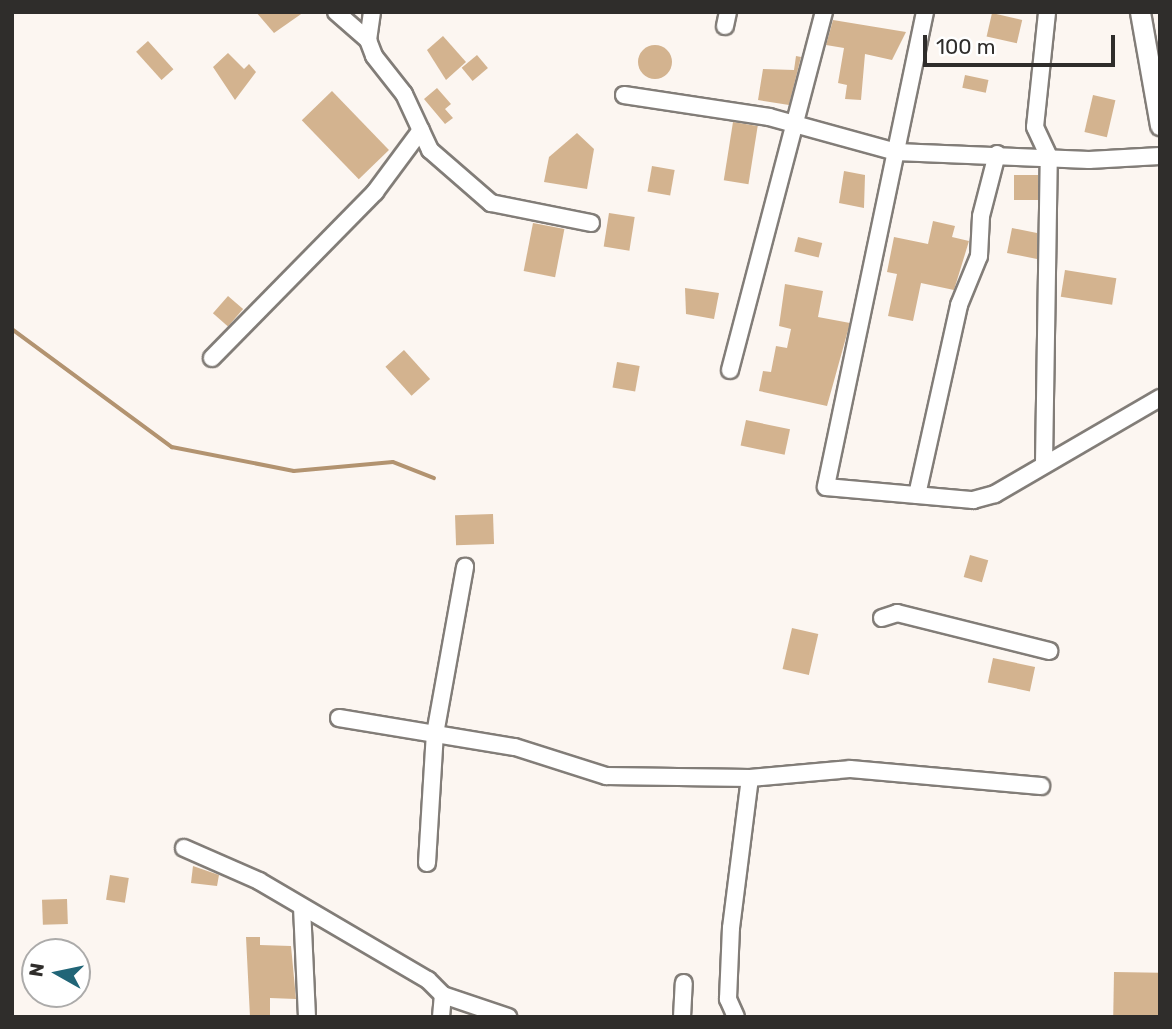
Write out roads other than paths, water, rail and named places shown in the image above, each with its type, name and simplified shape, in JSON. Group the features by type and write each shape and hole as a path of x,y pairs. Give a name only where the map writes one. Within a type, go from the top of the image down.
{"street":[{"path":"336,12 368,40 430,150 491,203 591,223"},
{"path":"368,40 372,12"},
{"path":"730,370 797,127 824,12"},
{"path":"925,12 826,488 973,500 1160,398"},
{"path":"1044,463 1049,157 1035,127 1047,12"},
{"path":"1140,12 1160,125"},
{"path":"624,95 797,127 896,152 1049,157 1160,156"},
{"path":"212,358 376,192 421,131"},
{"path":"917,495 959,304 979,256 981,216 997,154"},
{"path":"427,863 435,734 466,567"},
{"path":"882,618 897,613 1049,651"},
{"path":"339,718 515,747 606,776 750,778 850,769 1041,786"},
{"path":"736,1017 728,999 731,928 750,778"},
{"path":"184,848 302,907 428,980 443,995 508,1017"},
{"path":"302,907 307,1017"},
{"path":"682,1017 684,983"},
{"path":"441,1017 443,995"}],"waterway":[{"path":"12,329 172,447 294,471 393,462 434,478"}]}
